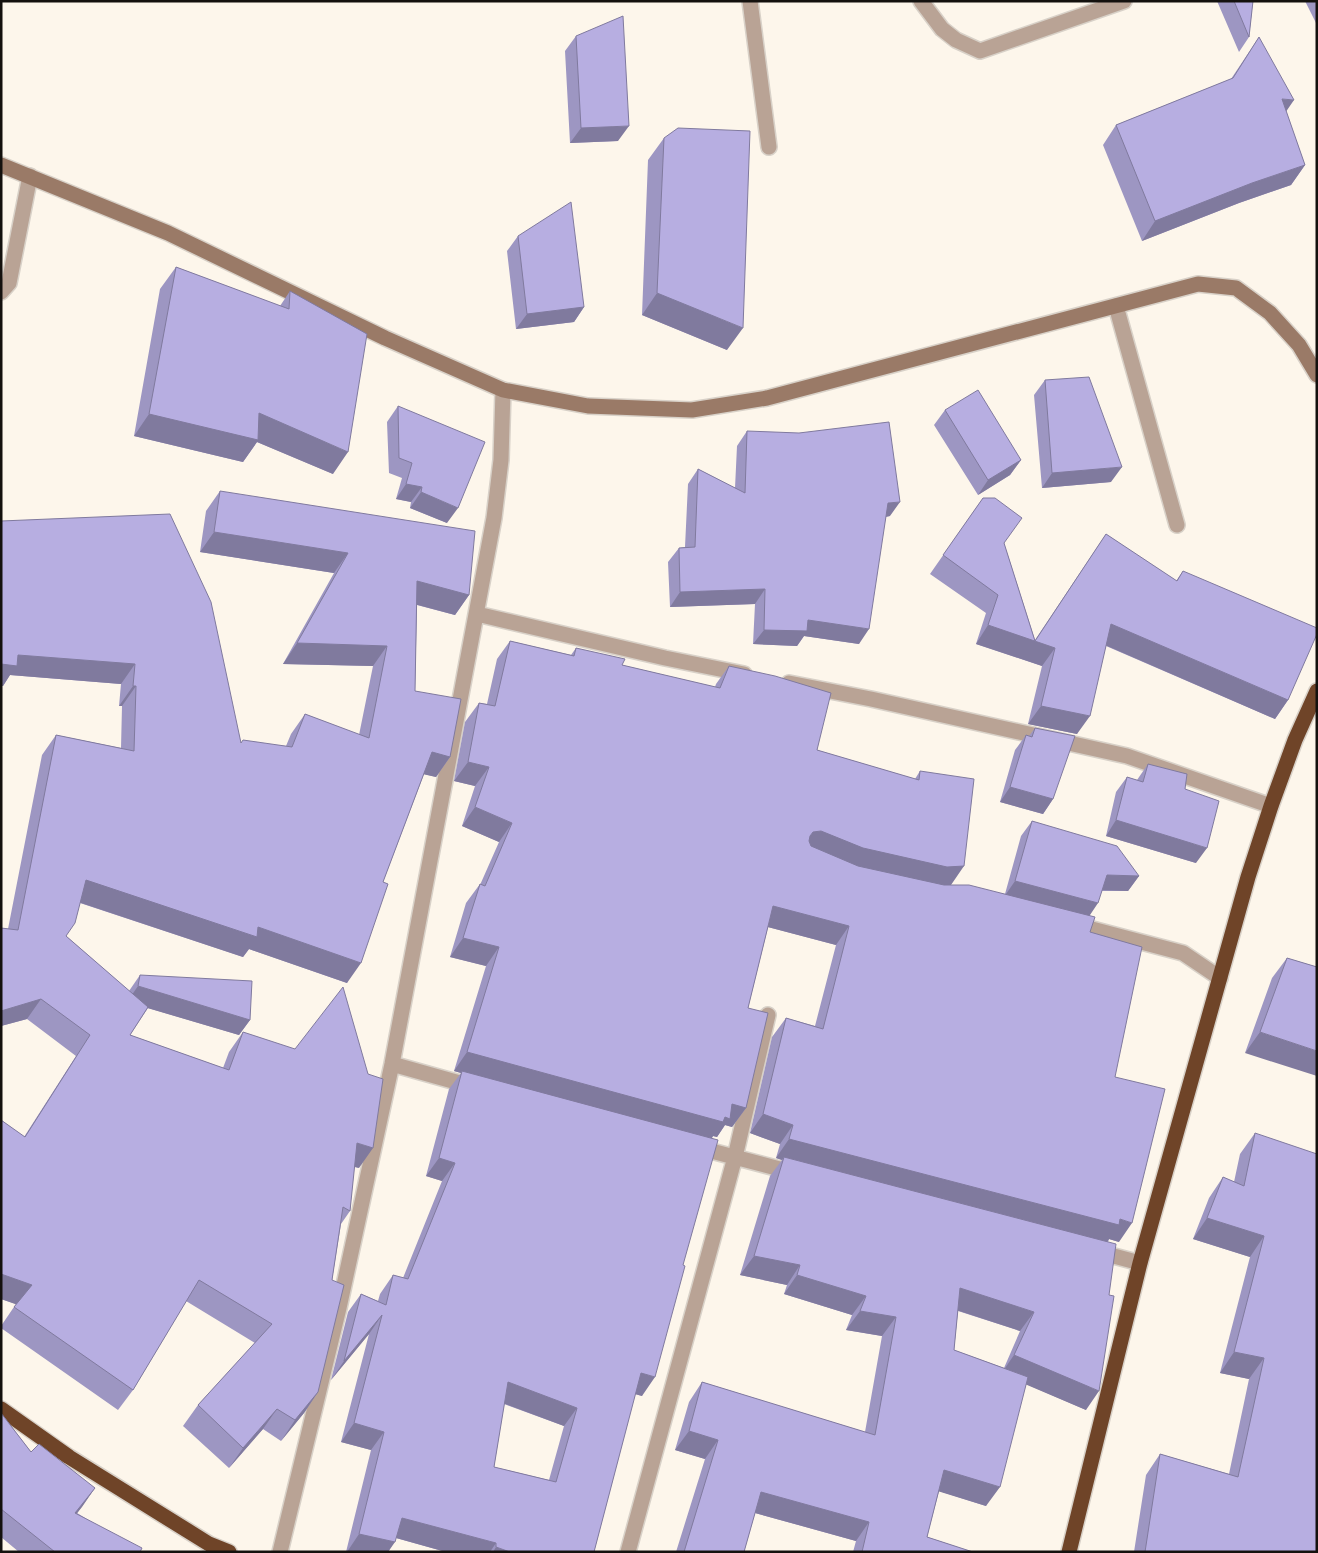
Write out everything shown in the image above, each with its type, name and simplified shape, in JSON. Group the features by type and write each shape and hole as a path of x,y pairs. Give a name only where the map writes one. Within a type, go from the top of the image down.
{"highway":[{"path":"1069,1552 1140,1263 1248,877 1295,740 1317,691"},
{"path":"1,1409 78,1462 208,1544 229,1552"}],"street":[{"path":"750,1 769,146"},
{"path":"921,1 942,30 956,40 980,51 1124,1"},
{"path":"1,165 168,233 385,338 503,390 588,406 692,410 767,398 1198,284 1236,288 1270,313 1299,345 1317,375"},
{"path":"1,292 9,284 30,176"},
{"path":"1116,306 1177,525"},
{"path":"280,1552 339,1308 392,1064 494,518 500,470 503,390"},
{"path":"477,614 665,658 758,676"},
{"path":"777,680 1127,756 1271,806"},
{"path":"1061,921 1183,953 1220,978"},
{"path":"628,1552 735,1157 768,1015"},
{"path":"392,1064 487,1090"},
{"path":"678,1142 811,1177"},
{"path":"1085,1249 1140,1263"}],"building":[{"path":"1234,1 1253,1 1249,37"},
{"path":"623,16 629,126 581,128 576,36"},
{"path":"1259,37 1294,100 1282,99 1305,165 1252,183 1155,221 1116,125 1233,78"},
{"path":"678,128 750,131 743,328 657,293 664,138"},
{"path":"571,202 584,307 527,314 518,236"},
{"path":"176,267 289,309 290,291 367,334 348,452 259,413 258,440 149,414"},
{"path":"1089,377 1122,467 1052,473 1045,380"},
{"path":"978,390 1021,460 988,480 945,410"},
{"path":"398,406 485,442 458,508 421,492 422,487 406,484 412,463 399,458"},
{"path":"889,422 900,502 888,503 869,629 808,620 807,631 764,630 765,589 680,592 679,548 695,547 698,469 745,493 747,431 799,433"},
{"path":"220,491 475,531 469,595 417,581 415,691 461,699 450,757 432,752 383,882 388,884 361,963 258,927 257,937 86,880 75,923 66,936 148,1007 130,1035 229,1070 243,1032 295,1049 343,987 368,1074 383,1079 373,1148 357,1143 350,1211 343,1207 332,1280 344,1285 318,1392 295,1420 277,1409 243,1448 198,1405 272,1324 199,1280 133,1390 14,1307 32,1285 1,1274 1,1120 25,1137 90,1035 41,999 1,1011 1,928 18,930 56,735 134,751 136,686 133,686 135,664 18,655 17,666 1,664 1,521 170,514 211,602 241,743 243,740 292,747 305,714 369,738 387,646 297,643 348,553 214,532"},
{"path":"983,498 995,498 1022,518 1004,543 1035,641 1106,534 1177,581 1183,571 1317,628 1317,634 1288,700 1111,624 1090,716 1041,706 1055,648 988,625 998,595 943,555"},
{"path":"510,641 574,656 576,648 625,659 622,665 720,688 729,666 775,676 831,693 817,750 919,780 920,771 974,779 964,866 947,867 863,848 821,831 813,832 809,841 811,846 858,866 944,885 969,885 1095,917 1090,932 1142,947 1115,1077 1165,1089 1132,1223 1120,1219 1119,1225 789,1139 793,1125 763,1114 786,1018 823,1029 849,926 773,906 748,1008 768,1013 746,1108 732,1104 730,1119 725,1117 723,1122 467,1052 499,947 463,938 480,884 485,886 512,823 475,807 489,767 468,762 479,703 495,706"},
{"path":"1035,728 1075,736 1053,799 1010,787 1026,735 1032,737"},
{"path":"1148,764 1187,774 1185,789 1219,801 1207,848 1116,820 1127,777 1143,782"},
{"path":"1032,821 1117,846 1139,876 1107,875 1098,903 1015,881"},
{"path":"1287,958 1317,967 1317,1051 1260,1032"},
{"path":"140,975 252,981 250,1020 138,986"},
{"path":"462,1071 718,1140 683,1265 685,1266 655,1377 641,1373 594,1552 510,1552 496,1547 496,1543 402,1518 395,1542 359,1534 384,1432 354,1423 382,1315 344,1361 361,1294 386,1305 393,1275 408,1279 455,1163 439,1158","holes":["508,1382 577,1408 556,1482 494,1467"]},
{"path":"1255,1133 1317,1154 1317,1552 1145,1552 1160,1454 1238,1477 1264,1358 1234,1352 1264,1236 1207,1218 1223,1177 1244,1186"},
{"path":"784,1157 1116,1244 1109,1295 1114,1296 1099,1391 1014,1355 1034,1312 960,1288 954,1350 1028,1377 1000,1487 944,1470 927,1537 973,1552 862,1552 869,1522 761,1492 744,1552 684,1552 718,1440 689,1431 702,1382 875,1435 896,1317 860,1311 866,1296 797,1275 800,1265 754,1256"},
{"path":"1,1413 31,1452 39,1444 95,1488 75,1513 142,1548 140,1552 55,1552 1,1509"}]}
